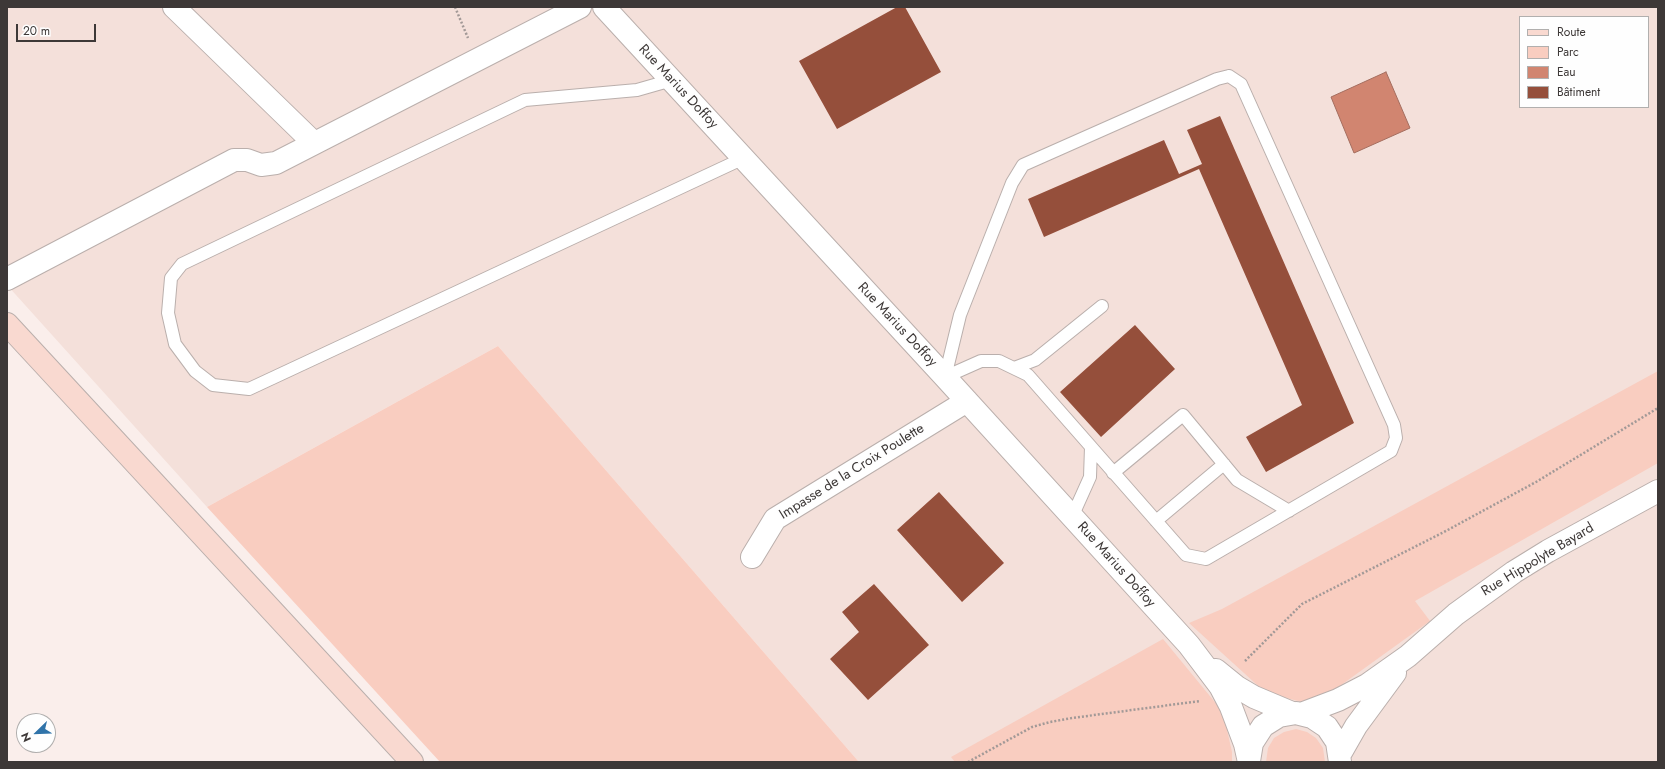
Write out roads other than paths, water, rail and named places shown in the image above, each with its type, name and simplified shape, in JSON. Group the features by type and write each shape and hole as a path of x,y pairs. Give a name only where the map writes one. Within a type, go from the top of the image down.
{"main road":[{"path":"7,324 412,762"}],"street":[{"path":"174,7 314,143"},
{"path":"7,279 234,160 248,160 261,165 276,163 476,59 580,7"},
{"name":"Rue Marius Doffoy","path":"604,7 945,377 1189,645 1220,686 1231,707 1245,744 1249,762"},
{"name":"Impasse de la Croix Poulette","path":"752,557 775,519 967,401"},
{"name":"Rue Hippolyte Bayard","path":"1249,762 1252,743 1263,726 1273,719 1327,705 1372,682 1408,656 1456,614 1514,572 1548,551 1658,491"},
{"name":"Rue Marius Doffoy","path":"1189,645 1237,687 1275,707 1318,720 1327,727 1335,737 1340,758"},
{"name":"Rue Hippolyte Bayard","path":"1340,758 1356,726 1408,656"}],"lane":[{"path":"1229,76 1241,84 1394,425 1396,438 1391,451 1206,559 1186,555 1028,376 999,360 980,361 945,377 960,315 1012,183 1023,165 1210,82 1229,76"},
{"path":"672,80 637,90 525,100 182,264 171,278 168,306 168,313 175,344 194,371 213,385 249,389 744,158"},
{"path":"1014,368 1036,360 1102,306"},
{"path":"1113,473 1183,415 1237,480 1289,511"},
{"path":"1072,517 1090,477 1091,447"},
{"path":"1156,521 1224,464"}],"water":[{"path":"1386,72 1410,128 1354,153 1331,97"}]}
